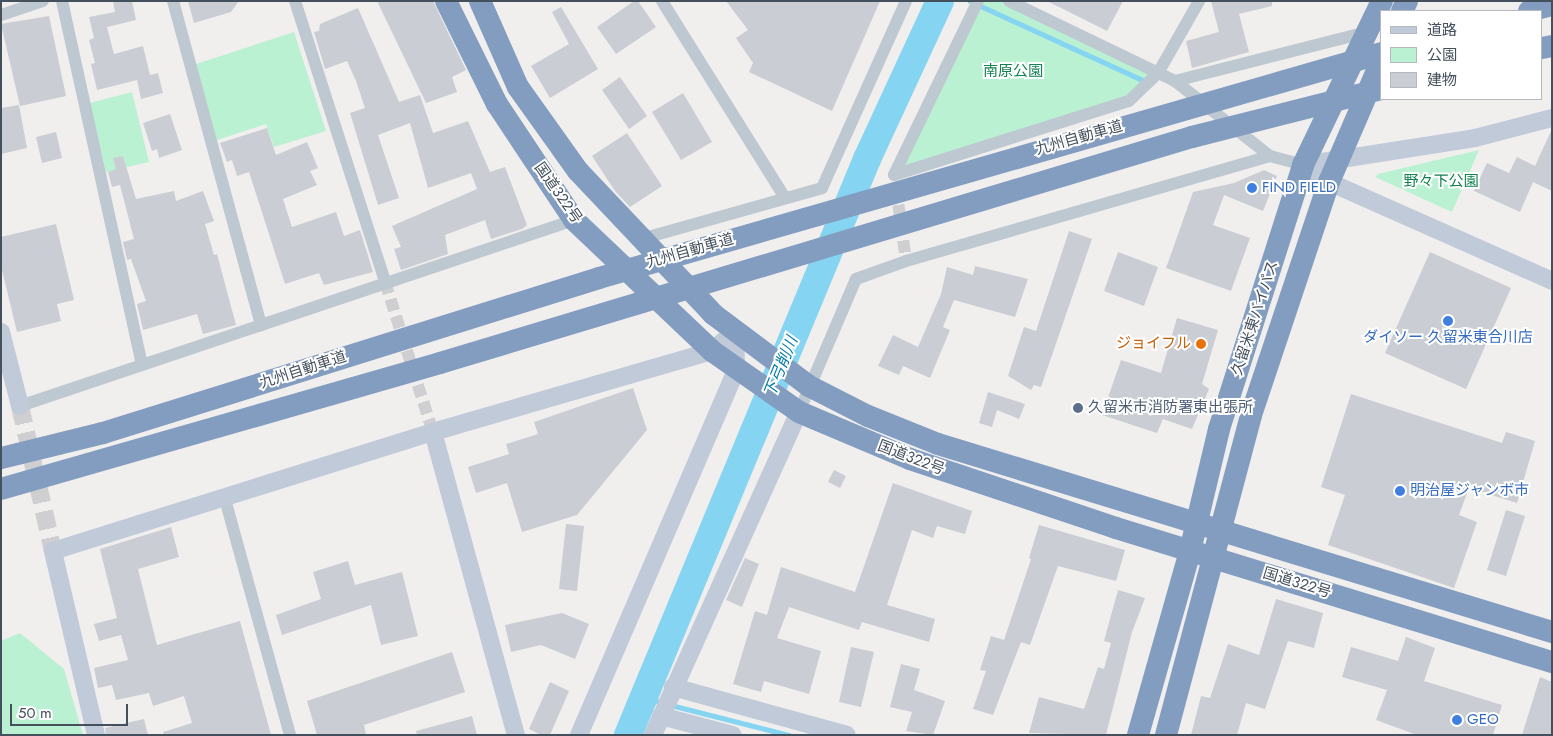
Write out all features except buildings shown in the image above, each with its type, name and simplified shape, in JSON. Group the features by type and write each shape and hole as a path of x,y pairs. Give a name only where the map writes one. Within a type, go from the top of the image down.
{"highway":[{"name":"国道322号","path":"446,1 497,104 574,220 712,350 741,373 792,408 910,460 1190,551 1552,662"},
{"name":"国道322号","path":"480,1 518,87 578,171 713,314 761,353 803,382 868,416 938,444 1219,527 1552,632"},
{"name":"久留米東バイパス","path":"1138,735 1190,551 1195,521 1220,429 1303,165 1374,26 1382,1"},
{"path":"1534,10 1552,6"},
{"name":"九州自動車道","path":"1,458 103,433 599,278 1380,54"},
{"name":"久留米東バイパス","path":"1166,735 1219,527 1251,415 1329,182 1380,64"},
{"name":"九州自動車道","path":"1,489 622,308 1192,137 1380,90"}],"street":[{"path":"1,15 43,1"},
{"path":"62,1 142,364"},
{"path":"174,1 261,325"},
{"path":"295,1 385,282"},
{"path":"662,1 784,198"},
{"path":"641,239 822,188 906,1"},
{"path":"978,1 894,175 1129,101 1158,73 1199,1"},
{"path":"1009,1 1175,81 1270,156 1303,165 1329,182 1552,282"},
{"path":"1389,10 1398,1"},
{"path":"1175,81 1374,26"},
{"path":"1303,165 1475,138 1552,118"},
{"path":"653,735 803,382 856,279 906,261 1270,156"},
{"path":"1,332 20,406 574,220"},
{"path":"96,735 53,550 225,499 432,432 712,350 736,331"},
{"path":"579,735 741,373 736,331"},
{"path":"432,432 516,735"},
{"path":"225,499 290,735"},
{"path":"673,687 848,735"},
{"path":"661,716 733,735"}],"green space":[{"name":"南原公園","path":"978,1 1009,1 1158,73 1129,101 894,175"},
{"path":"294,32 326,131 274,147 266,124 217,140 193,65"},
{"path":"132,92 149,162 106,172 90,103"},
{"name":"野々下公園","path":"1479,150 1452,212 1375,177 1378,174"},
{"path":"20,633 64,669 83,735 1,735 1,641"}],"waterway":[{"name":"下弓削川","path":"628,735 867,159 940,1"},
{"path":"970,1 1147,82"},
{"path":"644,698 664,703"},
{"path":"671,705 789,735"}],"tunnel":[{"path":"896,187 906,261"},
{"path":"385,282 433,432"},
{"path":"20,406 53,551"}],"place":[{"name":"FIND FIELD","path":"1252,188"},
{"name":"ダイソー 久留米東合川店","path":"1448,321"},
{"name":"ジョイフル","path":"1201,344"},
{"name":"久留米市消防署東出張所","path":"1078,408"},
{"name":"明治屋ジャンボ市","path":"1400,491"},
{"name":"GEO","path":"1457,720"}]}
